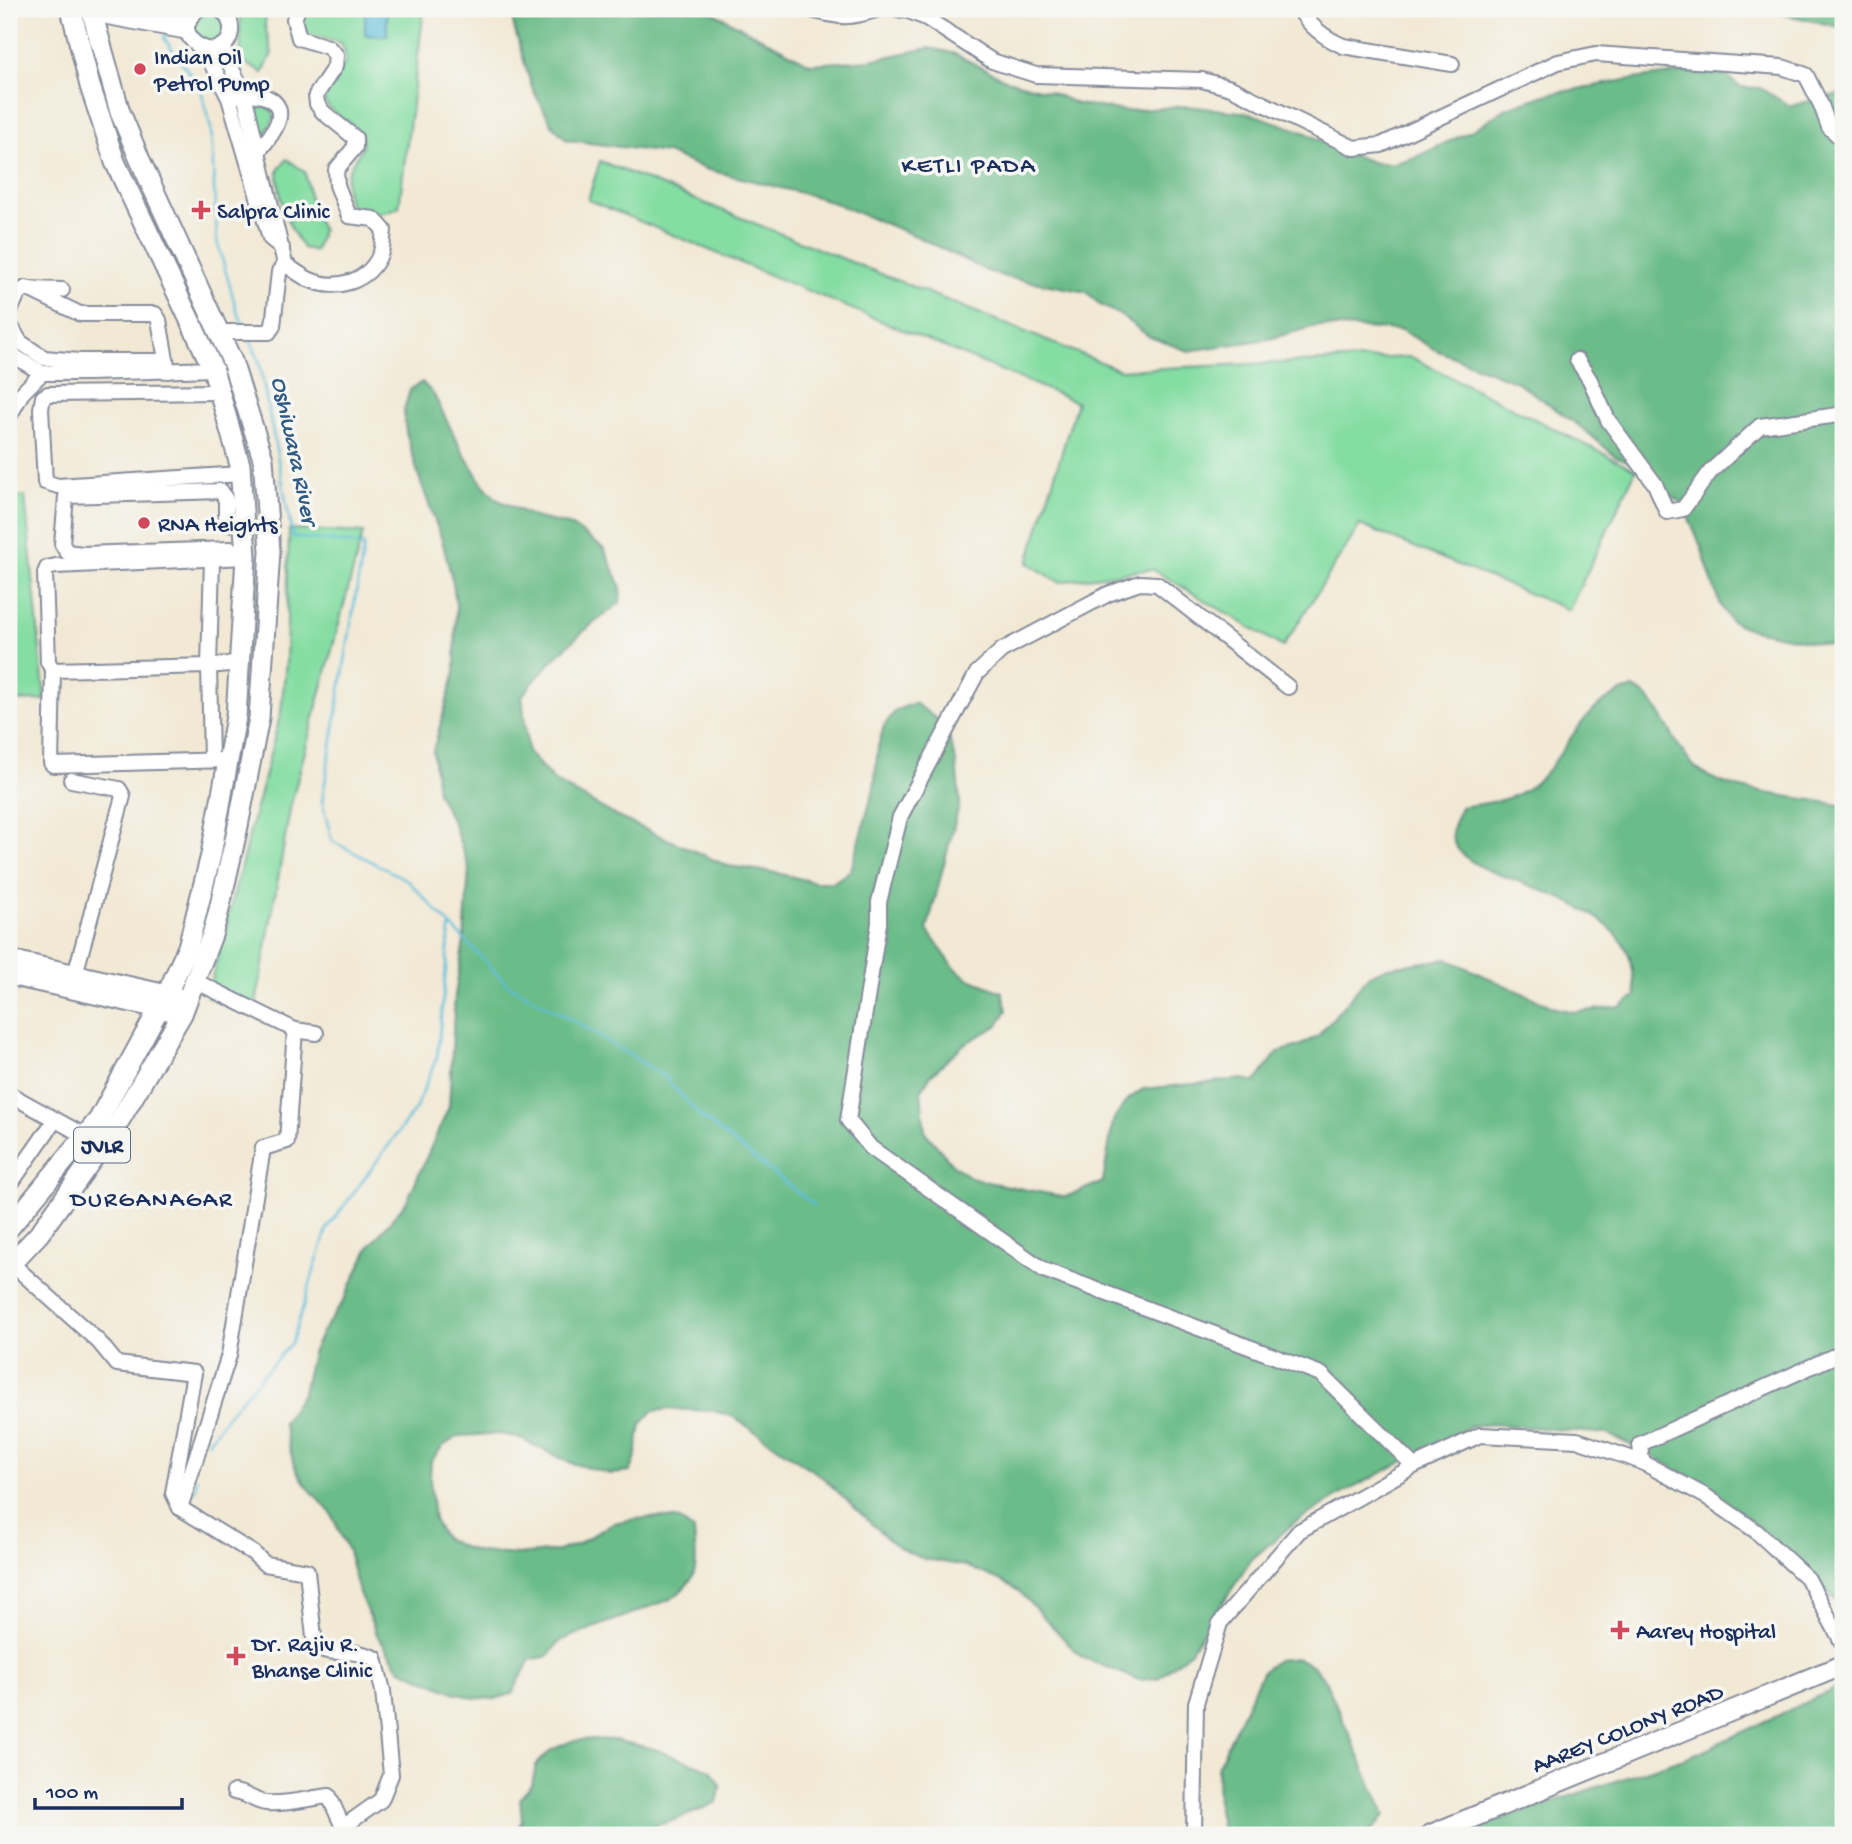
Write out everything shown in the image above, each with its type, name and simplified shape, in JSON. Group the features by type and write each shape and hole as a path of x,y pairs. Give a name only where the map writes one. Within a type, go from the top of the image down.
{"main road":[{"name":"JVLR","path":"9,1228 99,1119 163,1001 188,947 211,855 219,760 236,717 239,663 239,552 235,523 241,474 213,369 115,162 90,86 71,9"},
{"name":"JVLR","path":"10,1265 39,1234 118,1123 188,998 218,914 259,718 270,551 263,459 232,361 139,160 120,112 92,12"},
{"path":"9,960 73,982"},
{"path":"9,975 73,982 163,1001 188,998"},
{"name":"AAREY COLONY ROAD","path":"1430,1835 1843,1665"}],"street":[{"path":"139,9 180,25 195,45 204,49 215,49 230,36 230,22 222,9"},
{"path":"92,12 180,25 200,9"},
{"path":"204,49 229,98 252,154 285,264 309,280 331,280 333,286 355,282 372,267 381,251 384,230 374,219 349,216 337,185 337,170 355,147 355,138 323,113 317,104 316,95 335,66 336,55 328,47 299,38 294,19 298,9"},
{"path":"810,9 840,18 855,17 879,9"},
{"path":"891,9 906,10 926,18 992,61 1036,75 1202,80 1231,88 1354,148 1381,145 1558,62 1596,54 1782,67 1806,75 1829,127 1843,140"},
{"path":"1299,9 1309,24 1343,46 1452,64"},
{"path":"221,46 244,94 252,154"},
{"path":"229,98 244,94 271,98 278,109 277,125 252,154"},
{"path":"219,332 268,333 272,329 279,272 285,264"},
{"path":"26,288 79,314 155,314 159,320 167,366"},
{"path":"9,314 18,293 26,288 62,290"},
{"path":"9,323 20,342 44,358 213,369"},
{"path":"9,350 12,355 42,373 167,366"},
{"path":"1577,360 1590,380 1608,420 1655,484 1667,512 1684,509 1712,471 1760,426 1838,415 1843,410"},
{"path":"9,416 22,393 42,373"},
{"path":"220,393 48,394 43,397 41,409 45,482 58,486 241,474"},
{"path":"235,523 221,491 70,495 66,496 65,501 62,544 67,552 82,554 239,552"},
{"path":"212,560 209,666 219,760 53,765 53,670 48,662 47,568 212,560 239,552"},
{"path":"1288,687 1157,584 1140,583 1108,594 1035,631 1002,650 977,673 900,817 879,902 879,923 848,1120 871,1149 1044,1270 1321,1374 1414,1466"},
{"path":"53,670 239,663"},
{"path":"71,780 119,789 123,796 73,982"},
{"path":"188,998 295,1030 316,1033"},
{"path":"180,1508 229,1355 263,1148 287,1141 295,1030"},
{"path":"9,1094 85,1136"},
{"path":"9,1186 55,1121"},
{"path":"10,1265 99,1342 117,1364 194,1373 173,1493 180,1508 253,1553 265,1564 307,1571 315,1647 321,1650 362,1651 375,1658 383,1691 391,1775 381,1800 341,1831 330,1796 267,1803 257,1801 248,1794 234,1793"},
{"path":"1642,1462 1640,1444 1843,1352"},
{"path":"1194,1835 1196,1703 1220,1623 1298,1531 1414,1466 1480,1435 1577,1440 1642,1462 1707,1497 1765,1539 1808,1579 1843,1644"}],"green space":[{"path":"240,9 266,9 265,26 272,53 263,73 241,61"},
{"path":"313,9 424,9 399,207 373,214 349,204 347,176 361,148 362,138 357,129 333,112 324,101 326,89 345,58 341,43 306,33 301,25 305,12"},
{"path":"511,9 707,9 810,64 871,60 929,48 953,53 1007,80 1050,92 1077,104 1126,111 1187,106 1249,113 1304,132 1339,150 1375,163 1395,163 1416,157 1471,131 1507,108 1545,95 1626,80 1687,72 1726,76 1740,87 1760,88 1790,106 1843,93 1843,644 1811,642 1749,629 1731,621 1720,605 1700,544 1682,503 1649,481 1633,463 1615,456 1582,428 1517,382 1436,350 1401,330 1316,326 1269,339 1188,351 1150,337 1118,314 1100,305 1087,292 987,271 916,236 821,198 705,169 667,153 567,140 553,126 532,88"},
{"path":"1761,9 1843,9 1843,28"},
{"path":"207,12 215,13 226,26 223,39 208,45 193,32 195,21"},
{"path":"249,98 272,110 275,117 261,141"},
{"path":"287,159 305,172 311,204 322,230 315,251 303,248 284,211 278,170"},
{"path":"600,161 1120,370 1411,357 1636,470 1569,610 1360,525 1283,647 1152,569 1059,582 1028,563 1077,402 588,200"},
{"path":"422,382 434,395 481,482 496,499 534,517 572,526 604,549 621,586 620,603 567,646 522,696 528,752 554,781 622,819 728,866 814,882 834,882 851,870 874,788 878,747 884,726 896,710 915,703 945,725 956,762 960,802 927,930 953,966 967,978 1002,992 1007,1010 997,1026 963,1045 931,1075 921,1091 925,1132 952,1164 968,1176 987,1182 1065,1197 1103,1182 1113,1121 1126,1101 1143,1089 1243,1079 1255,1082 1278,1052 1299,1046 1318,1036 1369,975 1388,967 1447,959 1555,1008 1575,1012 1620,1007 1636,996 1629,956 1622,942 1607,925 1544,891 1476,865 1462,854 1453,838 1453,827 1461,807 1506,799 1537,781 1583,721 1613,696 1634,688 1648,697 1687,758 1706,775 1723,783 1764,793 1843,806 1843,1609 1795,1557 1748,1519 1662,1461 1608,1434 1493,1424 1471,1426 1347,1491 1294,1523 1252,1559 1189,1653 1158,1678 1139,1680 1081,1657 1020,1592 1002,1581 966,1566 925,1559 891,1542 821,1476 732,1416 713,1411 673,1409 653,1411 641,1424 635,1461 630,1472 610,1474 571,1463 517,1437 498,1434 459,1436 443,1446 431,1461 430,1479 434,1520 444,1538 479,1552 517,1555 558,1551 578,1544 613,1523 661,1517 679,1520 694,1531 696,1554 695,1570 681,1591 671,1599 561,1640 548,1656 530,1660 512,1694 495,1699 474,1698 456,1693 400,1669 377,1635 359,1593 348,1551 331,1513 305,1484 294,1465 283,1423 303,1392 312,1353 322,1332 343,1302 369,1247 407,1201 449,1107 455,995 464,941 469,868 454,825 437,792 433,751 455,672 456,605 442,540 406,432 404,410 410,390"},
{"path":"25,496 45,700 9,701 9,497"},
{"path":"289,529 363,533 291,804 254,1016 207,997 281,712 286,661"},
{"path":"1297,1658 1313,1666 1326,1682 1385,1815 1368,1835 1223,1835 1218,1810 1217,1768 1262,1672 1277,1660"},
{"path":"1843,1685 1843,1835 1454,1835 1693,1755"},
{"path":"615,1740 654,1749 711,1770 721,1785 717,1802 636,1831 585,1836 514,1835 522,1820 520,1798 532,1785 536,1765 551,1750 572,1741"}],"water":[{"path":"365,9 387,9 387,36 365,35"}],"waterway":[{"name":"Oshiwara River","path":"181,16 186,9"},
{"name":"Oshiwara River","path":"168,32 164,38 201,89 211,129 217,241 237,311 245,328"},
{"name":"Oshiwara River","path":"249,337 259,361 293,537 364,545 322,801 332,841 407,880 507,984 583,1026 665,1077 699,1115 814,1205"},
{"path":"208,1442 229,1413 292,1342 327,1229 416,1108 437,1057 450,928"},
{"path":"194,1492 197,1478"}],"place":[{"name":"Indian Oil Petrol Pump","path":"140,69"},
{"name":"Salpra Clinic","path":"201,210"},
{"name":"RNA Heights","path":"144,523"},
{"name":"Aarey Hospital","path":"1620,1630"},
{"name":"Dr. Rajiv R. Bhanse Clinic","path":"236,1656"}],"district":[{"name":"KETLI PADA","path":"969,164"},
{"name":"DURGANAGAR","path":"152,1198"}]}
